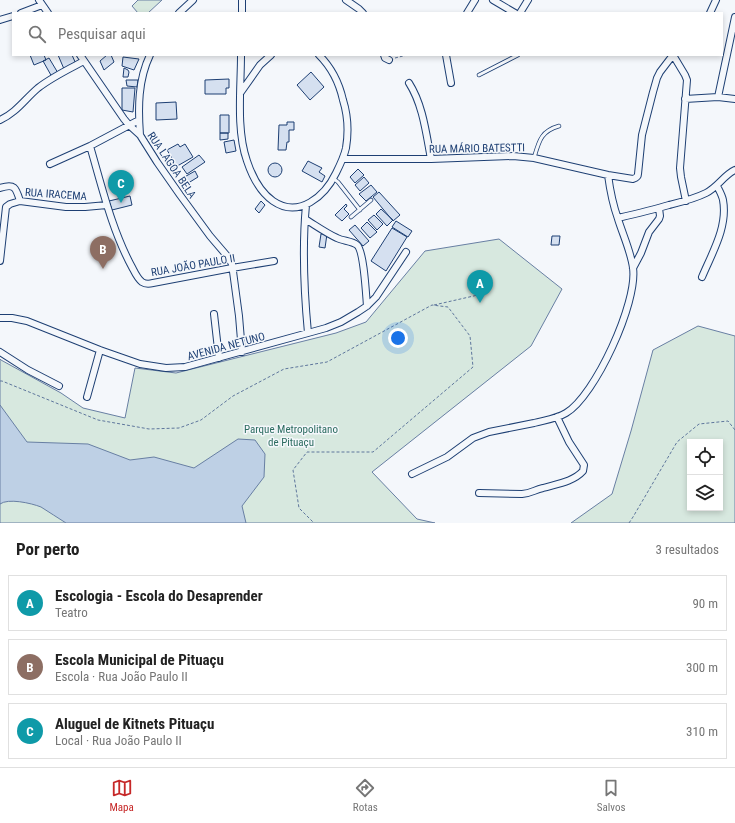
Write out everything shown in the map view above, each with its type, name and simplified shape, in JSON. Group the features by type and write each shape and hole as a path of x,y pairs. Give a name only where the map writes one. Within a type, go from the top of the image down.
{"street":[{"path":"180,12 193,0"},
{"path":"242,0 242,12"},
{"path":"346,0 362,12"},
{"path":"468,12 475,0"},
{"path":"493,0 513,12"},
{"path":"521,12 528,0"},
{"path":"710,12 716,0"},
{"path":"23,12 41,3 47,12"},
{"path":"0,20 12,16"},
{"path":"718,98 735,17"},
{"name":"RUA LAGOA BELA","path":"81,56 118,112 140,135 180,195 232,264 242,352"},
{"path":"140,135 139,102 141,81 150,56"},
{"path":"241,56 240,128 247,160 261,189 273,201 290,208 306,205 316,200 323,194 334,179 346,149 348,118 344,102 340,88 332,72 327,63 320,56"},
{"path":"241,92 260,65 269,56"},
{"path":"446,56 451,83"},
{"name":"RUA MÁRIO BATESTTI","path":"343,159 431,159 513,156 534,158 608,175 633,179 638,176 642,135 657,78 665,64 672,56"},
{"path":"674,56 687,80 680,168 686,201"},
{"path":"0,120 7,117 44,84 84,61"},
{"path":"409,83 415,94 422,116 431,159"},
{"path":"685,99 735,99"},
{"path":"50,164 90,146 139,120"},
{"name":"RUA JOÃO PAULO II","path":"90,146 118,236 130,263 138,278 143,283 154,284 274,261"},
{"path":"618,218 686,201 700,196 717,186 727,175 735,170"},
{"path":"412,474 447,457 470,440 481,435 565,414 575,405 597,377 605,364 620,328 629,303 634,281 633,268 611,195 608,175"},
{"path":"0,188 12,186 17,191 20,201"},
{"path":"702,277 719,236 723,219 723,200 717,186"},
{"name":"RUA IRACEMA","path":"0,261 6,207 10,204 20,201 66,207 108,205"},
{"path":"306,205 305,273 308,333"},
{"path":"633,268 641,253 649,232 659,219 659,208"},
{"path":"305,219 337,238 357,244 365,283 367,306"},
{"name":"AVENIDA NETUNO","path":"0,318 12,318 27,321 140,364 166,368 186,367 308,333 341,322 367,306 376,297 406,252"},
{"path":"214,314 219,358"},
{"path":"87,397 100,350"},
{"path":"0,352 28,370 59,386"},
{"path":"478,493 528,494 541,488 567,481 583,472 584,465 569,442 557,417"}],"lane":[{"path":"479,75 516,56"},
{"path":"534,158 539,141 543,135 552,127 559,126"},
{"path":"334,179 360,210"},
{"path":"351,217 371,200"}],"path":[{"path":"386,57 396,56"},
{"path":"0,381 98,420 149,429 180,428 201,420 233,396 284,369 327,362 432,305 478,295"},
{"path":"314,523 299,508 293,470 307,452 372,452 473,367 470,336 448,307 432,305"},
{"path":"629,523 678,442 699,424 728,421 735,430"}],"green space":[{"path":"138,0 162,0 149,12 137,12 132,6"},
{"name":"Parque Metropolitano de Pituaçu","path":"499,239 562,289 531,346 372,472 417,519 435,523 0,523 0,359 61,393 83,408 125,418 135,368 176,373 336,333 366,322 425,251"},
{"path":"698,326 735,336 735,523 571,523 612,494 653,350"}],"water":[{"path":"0,405 27,442 88,444 130,460 154,457 194,468 238,439 255,440 265,454 264,477 242,506 246,523 66,523 37,505 14,501 8,501 0,504"}],"building":[{"path":"30,56 44,56 46,60 34,65"},
{"path":"58,56 72,56 76,64 64,69"},
{"path":"106,56 111,56 114,62 104,70 100,61"},
{"path":"123,57 139,59 134,70 122,66"},
{"path":"49,58 58,73 52,77 43,61"},
{"path":"124,68 129,72 128,77 123,77"},
{"path":"311,72 324,87 310,100 297,85"},
{"path":"229,79 229,88 226,88 226,94 205,94 205,80"},
{"path":"126,80 138,80 137,87 127,86"},
{"path":"122,88 135,88 133,112 122,110"},
{"path":"176,102 177,119 156,120 156,103"},
{"path":"220,115 229,115 229,133 220,133"},
{"path":"287,122 294,122 294,130 289,130 289,142 287,142 286,150 278,150 279,125 287,125"},
{"path":"220,133 228,133 228,139 220,140"},
{"path":"234,140 236,151 226,153 224,142"},
{"path":"178,144 180,147 185,144 193,157 172,169 171,166 174,164 173,160 167,150"},
{"path":"199,155 205,162 187,174 182,167"},
{"path":"308,161 322,168 319,172 325,176 322,182 302,171"},
{"path":"275,163 280,165 282,170 280,175 275,177 270,175 268,170 270,165"},
{"path":"358,169 364,175 355,183 350,177"},
{"path":"195,171 198,177 185,185 181,179"},
{"path":"364,177 369,183 360,191 355,185"},
{"path":"371,185 377,192 366,201 359,194"},
{"path":"379,192 400,215 393,221 373,197"},
{"path":"130,196 132,205 112,210 109,201"},
{"path":"261,201 265,205 259,213 255,209"},
{"path":"346,204 347,206 344,209 349,214 342,221 335,215"},
{"path":"381,209 393,220 387,226 376,214"},
{"path":"374,215 383,224 377,230 368,220"},
{"path":"396,221 412,231 408,237 392,227"},
{"path":"367,222 377,232 370,238 361,228"},
{"path":"355,225 369,241 363,246 349,230"},
{"path":"392,228 407,237 386,271 371,261"},
{"path":"321,234 327,234 325,248 319,247"},
{"path":"552,236 560,236 559,245 551,245"}],"place":[{"name":"Aluguel de Kitnets Pituaçu","path":"121,203"},
{"name":"Escola Municipal de Pituaçu","path":"103,269"},
{"name":"Escologia - Escola do Desaprender","path":"480,303"}]}
